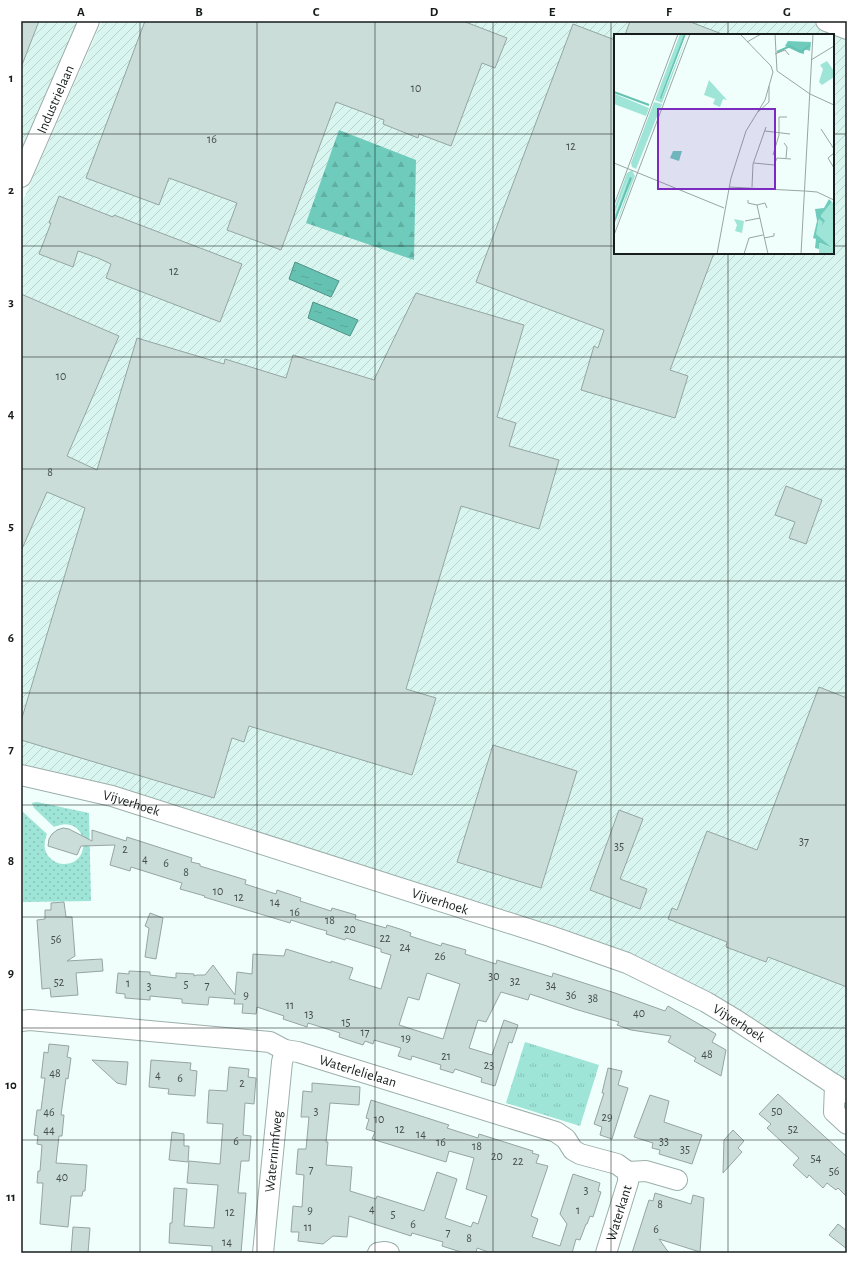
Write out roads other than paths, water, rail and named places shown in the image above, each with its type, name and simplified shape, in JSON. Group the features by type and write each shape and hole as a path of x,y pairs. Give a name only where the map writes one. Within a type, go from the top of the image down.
{"street":[{"name":"Industrielaan","path":"21,177 89,21"},
{"path":"826,21 847,29"},
{"name":"Vijverhoek","path":"21,775 112,796 542,934 627,964 706,1002 841,1089 834,1112 847,1124"},
{"name":"Waterlelielaan","path":"21,1021 30,1020 270,1042 285,1050 306,1054 556,1132 566,1138 573,1150 580,1154 617,1164 628,1172"},
{"name":"Waternimfweg","path":"263,1253 282,1062 285,1050"},
{"path":"628,1172 646,1171 677,1180"},
{"name":"Waterkant","path":"606,1253 628,1182 628,1172"},
{"path":"378,1253 389,1253"}],"water":[{"path":"295,262 339,281 331,297 289,279"},
{"path":"313,302 358,320 350,336 308,318"}]}
